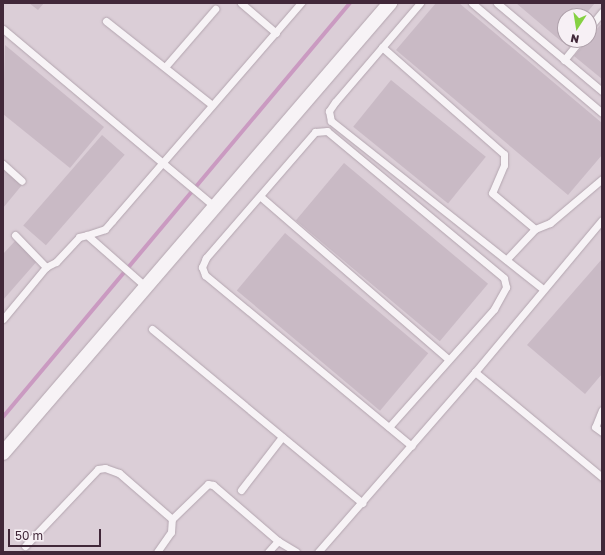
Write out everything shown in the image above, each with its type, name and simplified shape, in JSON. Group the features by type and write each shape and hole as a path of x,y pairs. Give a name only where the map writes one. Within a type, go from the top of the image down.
{"street":[{"path":"5,447 215,207 390,3"}],"lane":[{"path":"241,3 276,33"},
{"path":"3,319 46,267 56,262 79,237 105,228 301,3"},
{"path":"420,3 335,102 329,111 331,121 542,288"},
{"path":"472,3 602,113"},
{"path":"497,3 602,92"},
{"path":"165,67 214,9"},
{"path":"106,21 212,105"},
{"path":"3,29 173,170 198,194 215,207"},
{"path":"382,48 504,154 504,165 492,193 535,229"},
{"path":"564,60 574,48"},
{"path":"389,427 494,309 506,287 504,278 327,131 315,132 261,197 206,258 202,267 205,275 389,427 412,446"},
{"path":"3,164 22,181"},
{"path":"506,260 535,229 550,223 602,179"},
{"path":"261,197 448,359"},
{"path":"318,552 412,446 475,372 542,288 602,220"},
{"path":"15,235 46,267"},
{"path":"87,235 146,286"},
{"path":"152,329 362,503"},
{"path":"475,372 602,476"},
{"path":"602,410 595,427 602,432"},
{"path":"241,490 282,437"},
{"path":"25,546 98,469 106,468 119,473 172,519"},
{"path":"157,552 171,532 172,519 208,484 213,485 278,541 296,552"},
{"path":"268,552 278,541"}],"shaded area":[{"path":"3,3 602,3 602,552 3,552"}],"building":[{"path":"29,3 44,3 38,10"},
{"path":"436,3 459,3 602,123 602,155 568,195 396,50"},
{"path":"516,3 595,3 591,8 557,8 557,38"},
{"path":"602,23 602,79 574,56 581,48 597,48 597,29"},
{"path":"5,45 104,127 70,168 3,114"},
{"path":"391,80 486,157 448,203 353,127"},
{"path":"102,135 125,155 46,245 23,226"},
{"path":"344,163 488,284 440,341 296,220"},
{"path":"3,169 22,185 3,208"},
{"path":"285,233 428,353 380,411 237,290"},
{"path":"15,241 38,260 3,300 3,254"},
{"path":"602,259 602,374 585,394 527,345"}],"waterway":[{"path":"3,417 350,3"}]}
